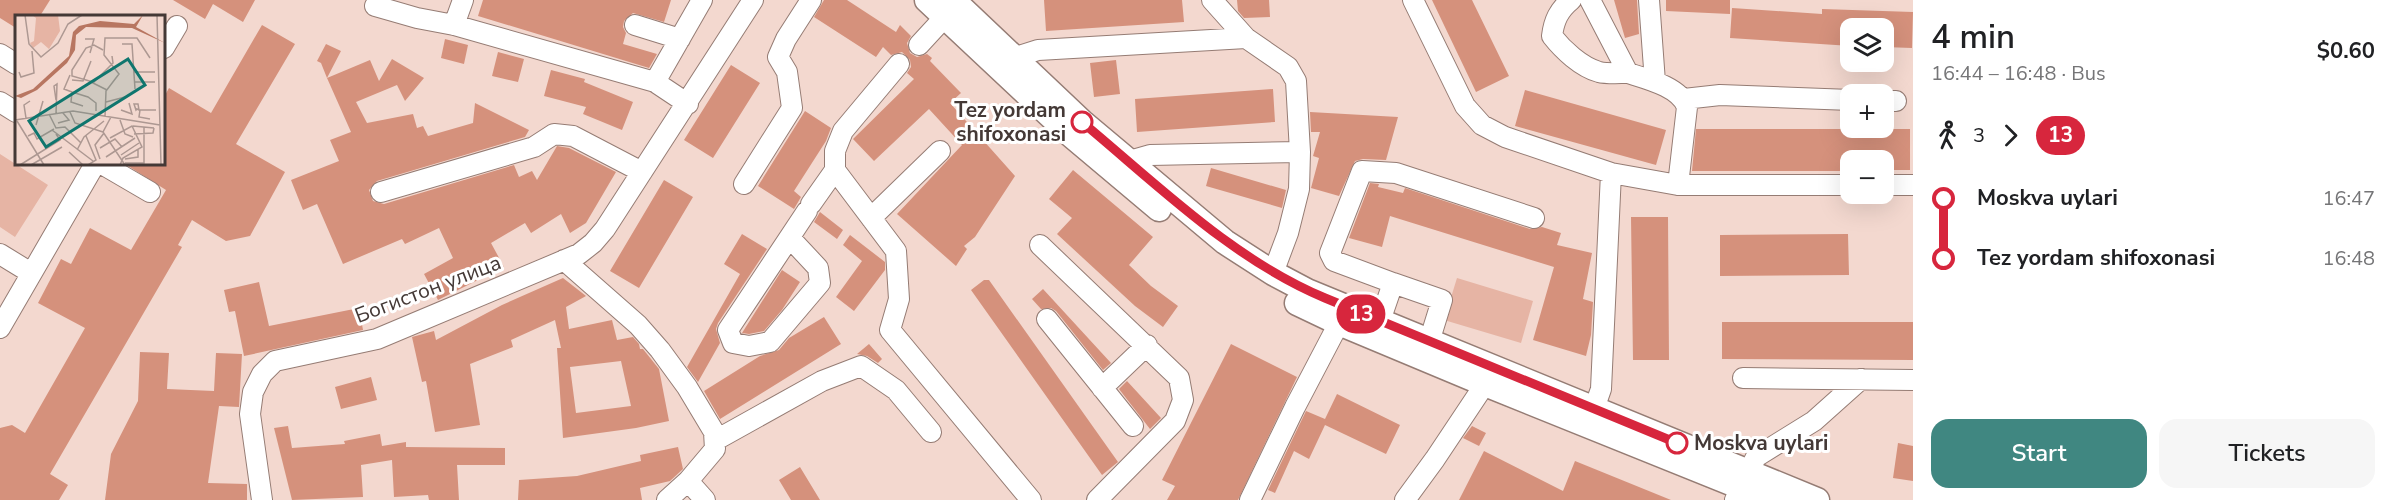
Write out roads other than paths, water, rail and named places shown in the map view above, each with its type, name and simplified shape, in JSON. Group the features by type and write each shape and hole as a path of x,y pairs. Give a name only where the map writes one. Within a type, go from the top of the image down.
{"main road":[{"path":"927,0 952,6 1016,57 1082,122 1225,242 1273,273 1307,291 1429,342 1488,376"},
{"path":"952,6 1071,135 1191,236 1266,287 1339,323 1488,376 1591,418 1773,500"},
{"path":"1742,486 1817,500"}],"street":[{"path":"454,25 463,0"},
{"path":"655,82 702,0"},
{"name":"Богистон улица","path":"262,500 250,414 253,392 262,374 275,361 377,339 579,254 605,229 688,104 753,0"},
{"path":"744,184 792,108 787,72 778,57 786,39 811,0"},
{"path":"1413,0 1465,106 1482,125 1505,137 1611,173 1677,185 1840,185"},
{"path":"1571,0 1562,8 1554,22 1552,36 1560,47 1575,59 1599,72 1628,73 1655,82 1684,99 1720,95 1840,100"},
{"path":"1590,0 1628,73"},
{"path":"1649,0 1655,82"},
{"path":"1215,2 1246,38 1288,67 1296,81 1300,152 1299,189 1288,233 1273,273"},
{"path":"375,6 417,18 454,25 655,82 688,104"},
{"path":"919,45 952,6"},
{"path":"635,25 680,39"},
{"path":"165,46 177,26"},
{"path":"1016,57 1038,50 1246,38"},
{"path":"0,54 15,63"},
{"path":"790,237 818,268 820,283 770,342 749,346 733,343 728,330 809,207 835,170 836,151 843,131 899,64"},
{"path":"1677,185 1687,107 1684,99"},
{"path":"0,102 15,111"},
{"path":"381,192 534,147 554,134 573,136 642,172"},
{"path":"871,218 940,151"},
{"path":"1129,161 1150,155 1300,152"},
{"path":"0,328 94,165"},
{"path":"104,165 150,192"},
{"path":"835,170 896,251 899,299 890,330 1032,500"},
{"path":"1429,342 1442,300 1334,261 1330,256 1362,171 1396,173 1534,218"},
{"path":"1591,418 1601,389 1611,173"},
{"path":"1894,185 1913,185"},
{"path":"1040,245 1179,378 1183,400 1175,421 1097,500"},
{"path":"0,254 31,273"},
{"path":"564,260 638,325 660,350 687,387 714,432 715,448 688,481 667,500"},
{"path":"1380,321 1393,283"},
{"path":"1047,319 1133,426"},
{"path":"1250,500 1339,323"},
{"path":"1102,388 1147,345"},
{"path":"716,440 822,381 861,366 896,390 930,432"},
{"path":"1405,500 1435,459 1488,376"},
{"path":"1743,378 1913,380"},
{"path":"1742,486 1756,457 1815,421 1861,379"},
{"path":"688,481 705,500"}],"place":[{"name":"Tez yordam shifoxonasi","path":"1082,122"},
{"name":"Moskva uylari","path":"1677,443"}]}
